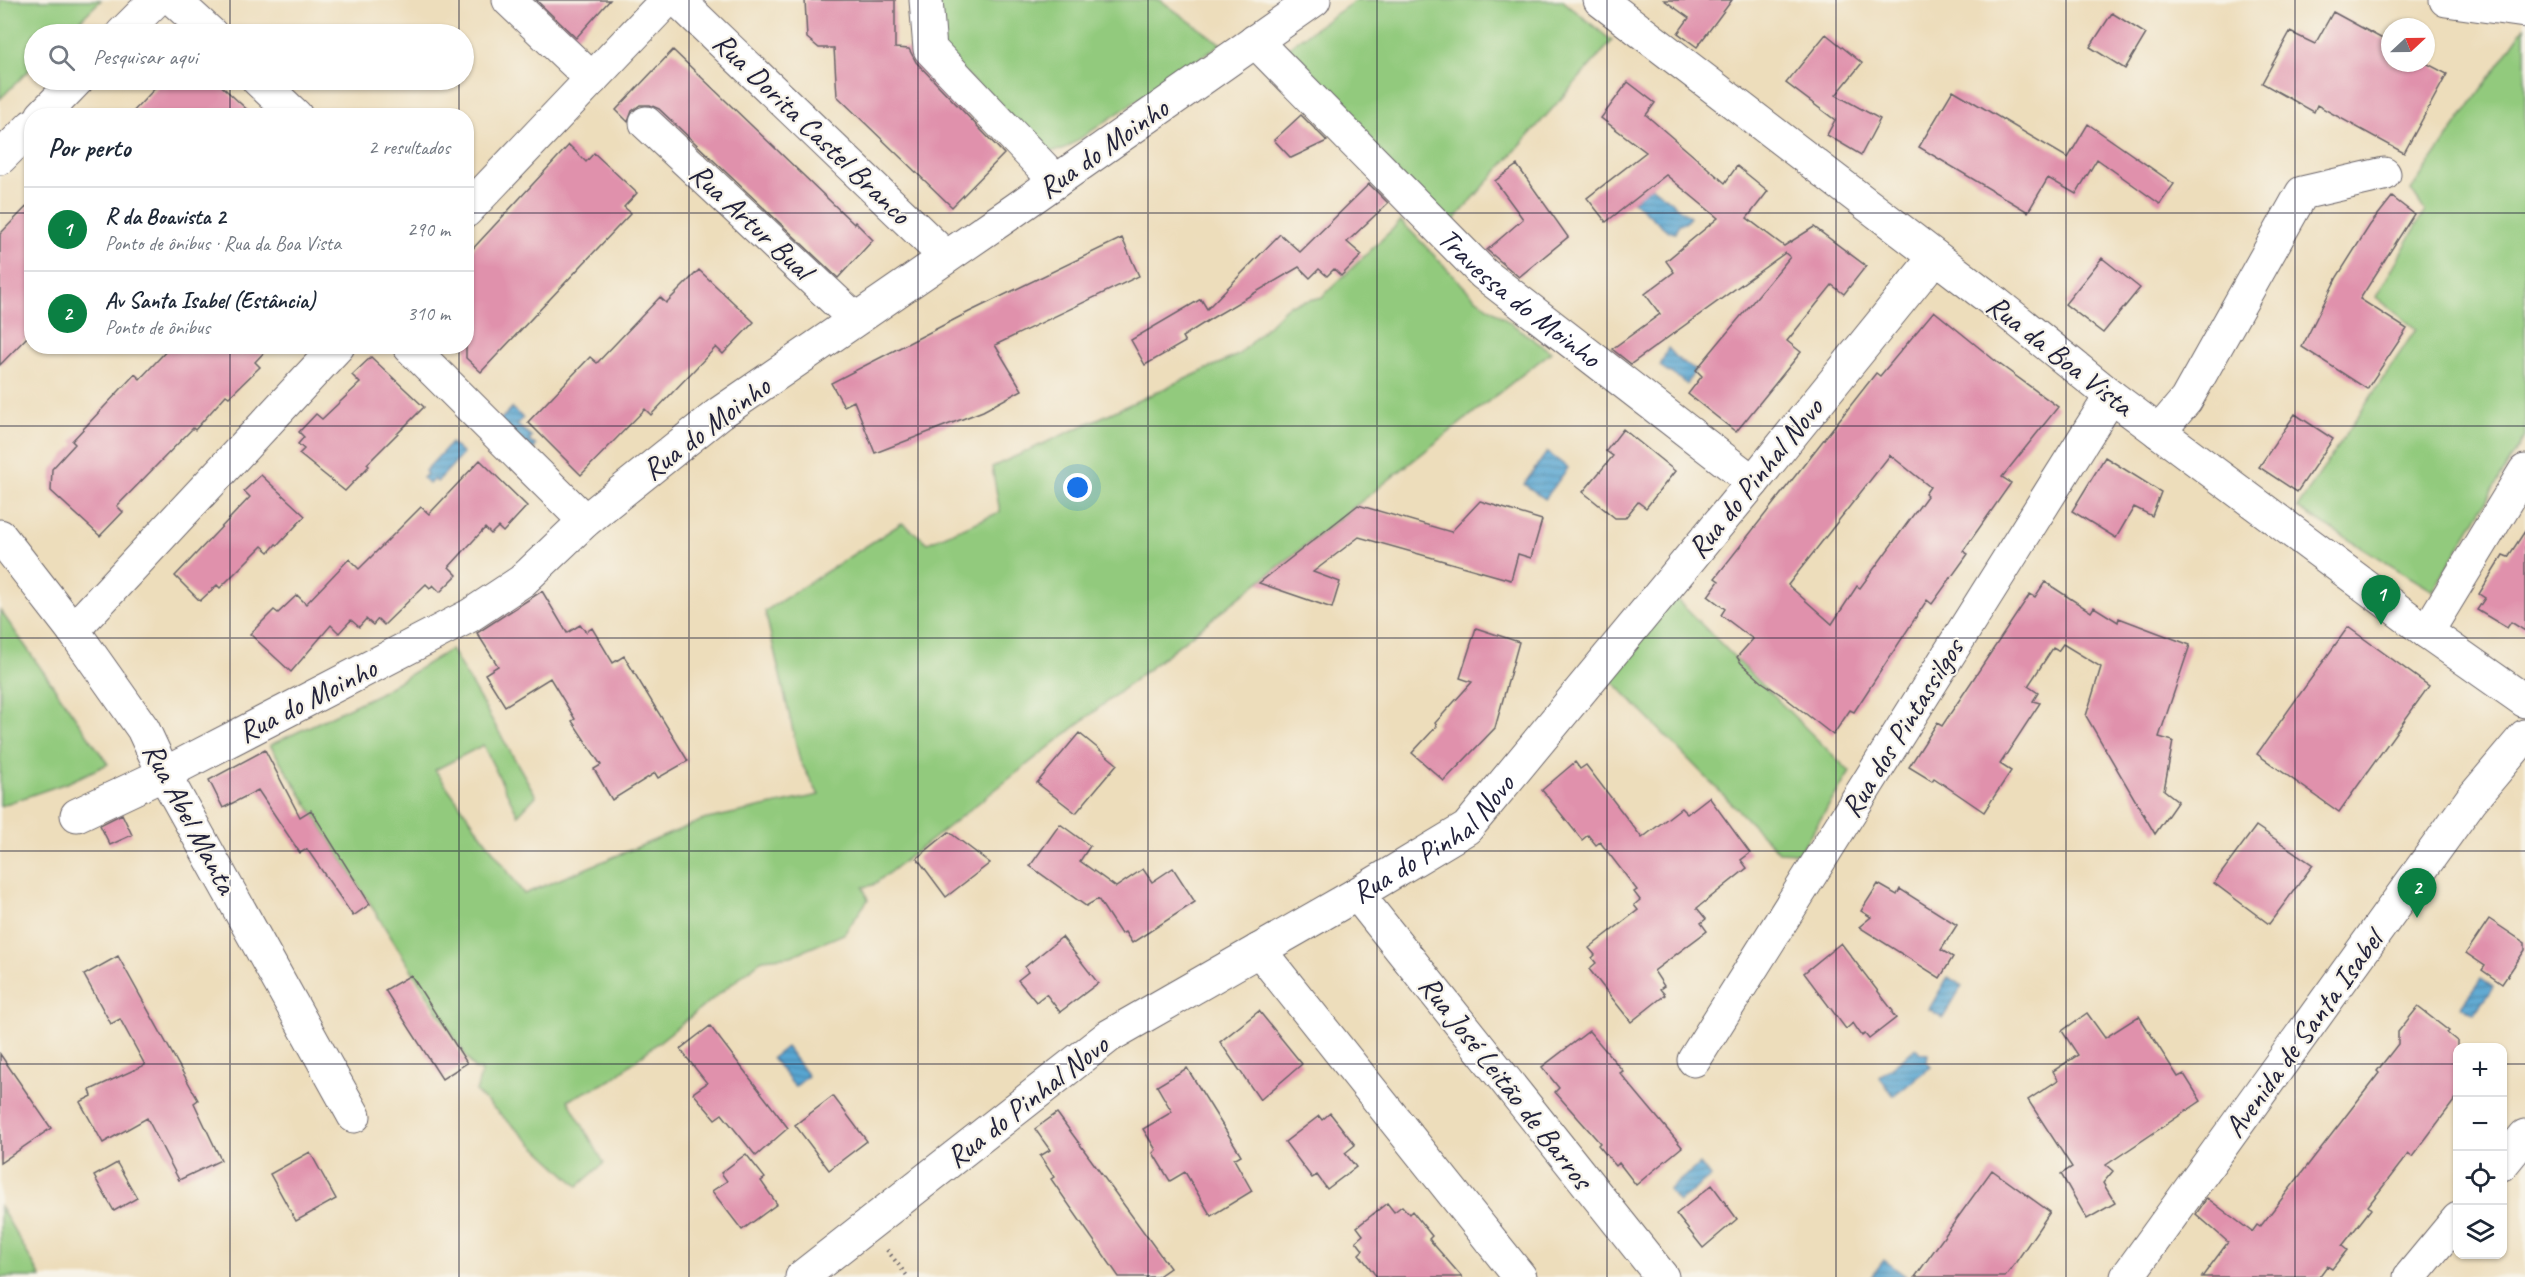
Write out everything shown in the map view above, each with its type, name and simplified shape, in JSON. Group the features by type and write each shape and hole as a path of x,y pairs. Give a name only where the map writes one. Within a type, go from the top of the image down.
{"street":[{"path":"132,24 156,0"},
{"path":"174,0 200,24"},
{"path":"509,0 592,79"},
{"path":"474,203 667,0"},
{"name":"Rua Dorita Castel Branco","path":"678,0 946,256"},
{"path":"926,0 930,49 1056,181"},
{"name":"Rua do Moinho","path":"77,815 164,774 470,616 522,581 585,522 720,413 1314,0"},
{"name":"Rua da Boa Vista","path":"1600,0 1935,257 2110,396 2427,632 2525,701"},
{"path":"2446,0 2525,11"},
{"name":"Travessa do Moinho","path":"1255,41 1484,274 1753,482"},
{"path":"50,108 67,90"},
{"path":"269,90 288,108"},
{"name":"Rua Artur Bual","path":"646,123 855,320"},
{"path":"0,158 24,134"},
{"path":"2159,432 2186,400 2302,193 2384,174"},
{"name":"Rua do Pinhal Novo","path":"802,1277 1109,1036 1358,894 1467,828 1753,482 1935,257"},
{"path":"73,630 331,354"},
{"path":"417,354 585,522"},
{"name":"Rua dos Pintassilgos","path":"1694,1060 2110,396"},
{"path":"2427,632 2525,471"},
{"name":"Rua Abel Manta","path":"0,536 73,630 143,729 164,774 354,1116"},
{"name":"Avenida de Santa Isabel","path":"2127,1277 2471,800 2525,736"},
{"name":"Rua José Leitão de Barros","path":"1358,894 1654,1274"},
{"path":"1259,950 1520,1277"},
{"path":"2507,1158 2525,1136"},
{"path":"2410,1277 2453,1224"}],"green space":[{"path":"0,0 101,0 76,24 24,24 24,75 0,99"},
{"path":"937,0 1160,0 1221,44 1063,150 1042,152 938,45"},
{"path":"1356,0 1562,0 1612,41 1448,227 1284,50"},
{"path":"2525,27 2525,436 2433,591 2297,508 2416,329 2376,297 2425,211 2411,190"},
{"path":"1401,221 1474,297 1551,352 944,830 873,885 863,887 868,900 844,934 791,956 763,959 611,1080 568,1100 604,1163 578,1186 476,1092 482,1070 474,1069 270,745 378,694 451,649 536,796 518,815 483,745 435,770 524,894 703,820 819,795 800,761 765,611 902,523 928,543 1000,512 992,467 1238,355 1289,305 1322,297"},
{"path":"1673,596 1850,772 1799,853 1779,852 1610,679"},
{"path":"0,610 108,764 69,782 0,806"},
{"path":"0,1206 41,1277 0,1277"}],"water":[{"path":"1651,186 1690,217 1685,223 1679,224 1675,233 1668,231 1633,201"},
{"path":"1668,348 1679,360 1695,370 1687,384 1660,366"},
{"path":"512,408 523,418 517,425 532,437 529,442 536,445 534,450 498,422"},
{"path":"451,443 463,454 437,482 434,479 429,484 423,478 427,474 425,471"},
{"path":"1547,452 1568,468 1545,499 1524,484"},
{"path":"1948,977 1962,986 1943,1018 1929,1009"},
{"path":"2481,979 2493,987 2474,1014 2461,1006"},
{"path":"786,1047 808,1076 795,1087 772,1058"},
{"path":"1916,1048 1920,1053 1928,1054 1927,1062 1931,1067 1894,1096 1879,1077"},
{"path":"1700,1164 1710,1177 1679,1202 1668,1190"},
{"path":"1884,1260 1907,1277 1871,1277"}],"building":[{"path":"536,0 610,0 576,38"},
{"path":"805,0 895,0 895,48 909,49 916,62 1004,154 952,207 837,96 834,48 819,48 807,38"},
{"path":"1664,0 1732,0 1697,47 1678,33 1689,18"},
{"path":"2333,12 2381,38 2381,72 2435,72 2435,68 2447,74 2404,153 2317,105 2314,112 2262,83 2290,32 2315,44"},
{"path":"2112,13 2146,34 2125,69 2090,47"},
{"path":"1826,34 1862,63 1836,95 1880,119 1861,155 1827,135 1835,120 1786,83"},
{"path":"673,50 873,240 838,278 659,109 650,105 640,105 632,111 628,122 616,110"},
{"path":"1628,82 1655,103 1646,115 1725,183 1737,166 1768,191 1747,218 1784,246 1814,227 1866,266 1844,294 1832,285 1787,341 1801,352 1736,432 1688,394 1702,376 1696,370 1790,257 1785,253 1631,364 1612,349 1660,314 1645,294 1674,272 1666,261 1718,218 1666,175 1606,222 1587,198 1646,152 1601,118"},
{"path":"154,90 226,90 245,108 137,108"},
{"path":"1953,90 2068,158 2088,124 2174,184 2160,204 2097,159 2076,194 2048,178 2028,212 1919,147"},
{"path":"1301,115 1327,141 1291,158 1274,140"},
{"path":"569,145 586,162 594,153 637,193 624,207 631,213 481,372 466,358 466,354 474,354 474,247"},
{"path":"1517,165 1568,237 1519,277 1487,250 1523,219 1495,181"},
{"path":"1369,184 1388,203 1347,242 1362,255 1341,276 1334,269 1327,276 1319,269 1310,278 1299,267 1182,337 1185,342 1145,365 1131,340 1201,299 1207,309 1280,234 1300,252"},
{"path":"2392,197 2414,214 2360,299 2407,329 2367,389 2302,347 2337,277 2370,225"},
{"path":"24,209 24,340 0,365 0,234"},
{"path":"1122,238 1139,276 995,345 1022,390 983,411 875,453 854,401 844,406 831,383 969,312"},
{"path":"2102,258 2140,288 2103,333 2065,304"},
{"path":"699,270 754,322 723,354 716,347 651,415 645,409 581,475 528,422 590,357 597,363 660,297 666,303"},
{"path":"1934,311 1998,363 2058,407 2002,477 2011,483 1963,551 1968,554 1932,604 1927,600 1854,712 1850,710 1833,735 1762,682 1741,663 1737,657 1753,639 1721,615 1725,609 1708,596 1719,581 1715,578 1876,373 1880,376","holes":["1890,455 1930,487 1925,494 1927,496 1860,588 1857,586 1832,624 1788,585"]},
{"path":"163,354 262,354 255,362 260,367 229,397 226,395 195,430 193,428 117,506 123,512 100,536 51,491 52,469 75,444 72,441 135,374 140,379"},
{"path":"371,357 424,407 367,464 369,466 345,491 299,454 304,449 298,444 304,437 299,432 316,414 322,419 360,383 352,375"},
{"path":"2295,414 2333,439 2297,492 2259,467"},
{"path":"1623,429 1675,471 1646,508 1638,502 1625,518 1615,518 1583,492 1613,456 1606,451"},
{"path":"2105,457 2161,492 2152,516 2134,507 2116,538 2072,511"},
{"path":"480,460 527,506 503,532 498,527 491,534 485,528 449,567 457,575 440,592 433,585 430,588 426,584 384,625 378,619 373,625 366,619 359,627 351,620 339,633 331,625 291,672 250,634 274,610 278,613 297,595 306,604 349,559 359,569 421,507 429,514"},
{"path":"261,475 305,516 278,545 276,544 269,552 262,546 220,588 217,585 200,601 175,576 250,497 244,491"},
{"path":"1480,501 1542,520 1531,558 1518,554 1511,580 1359,537 1313,572 1340,582 1332,608 1259,583 1358,505 1451,532"},
{"path":"2525,531 2525,631 2511,622 2507,628 2477,610 2485,598 2479,594 2503,555 2508,557"},
{"path":"2045,582 2091,612 2094,607 2118,622 2119,618 2190,645 2159,737 2173,741 2164,790 2178,801 2155,834 2086,716 2101,667 2063,644 2058,651 2053,648 2028,686 2038,693 2033,701 2040,703 2000,764 2011,771 1984,812 1934,778 1932,781 1909,767 1937,723 1942,726 2030,594 2035,597"},
{"path":"542,591 567,633 580,625 586,632 592,628 613,663 624,656 688,761 658,778 655,773 612,800 594,769 601,765 572,721 575,719 550,678 505,706 485,674 498,666 477,633"},
{"path":"2348,627 2429,686 2339,812 2257,754"},
{"path":"1476,628 1519,642 1495,728 1444,781 1412,753 1472,682 1460,678"},
{"path":"1079,733 1117,764 1076,813 1037,783"},
{"path":"265,750 300,817 311,810 370,904 353,916 307,849 300,853 258,790 223,808 209,780"},
{"path":"1575,762 1580,769 1586,765 1642,838 1681,808 1687,814 1709,797 1750,853 1741,860 1747,868 1697,908 1706,919 1701,923 1707,931 1654,971 1664,986 1660,989 1665,995 1631,1022 1589,969 1596,963 1592,958 1595,955 1589,948 1638,910 1634,905 1640,900 1634,892 1637,890 1600,842 1596,845 1588,835 1582,840 1542,790"},
{"path":"122,814 132,835 110,845 100,825"},
{"path":"1060,824 1090,846 1080,861 1116,887 1143,869 1152,882 1173,868 1195,902 1132,943 1125,932 1121,934 1098,899 1086,906 1030,866"},
{"path":"2256,826 2313,865 2269,924 2214,883"},
{"path":"949,832 990,863 946,897 917,858"},
{"path":"1878,884 1897,895 1900,889 1957,925 1941,950 1953,957 1940,978 1859,927 1871,917 1861,911"},
{"path":"2489,919 2525,943 2525,950 2502,984 2482,970 2485,966 2466,953"},
{"path":"1062,937 1098,983 1060,1012 1046,994 1036,1002 1018,980 1028,972 1025,967"},
{"path":"1841,943 1896,1018 1869,1039 1865,1034 1862,1036 1853,1023 1846,1029 1804,973"},
{"path":"118,956 198,1100 194,1103 221,1160 179,1180 147,1118 103,1143 80,1102 92,1096 90,1090 145,1065 120,1019 111,1024 84,975"},
{"path":"411,975 467,1063 442,1079 385,990"},
{"path":"2418,1007 2449,1031 2447,1033 2457,1041 2453,1043 2453,1102 2412,1157 2408,1154 2368,1206 2371,1209 2342,1246 2347,1250 2332,1269 2327,1266 2319,1277 2202,1277 2228,1242 2196,1214 2207,1198 2252,1232 2257,1225 2260,1227 2379,1073 2377,1071 2398,1044 2398,1032"},
{"path":"1259,1011 1302,1064 1260,1100 1220,1042"},
{"path":"2087,1013 2105,1038 2139,1016 2178,1077 2184,1074 2201,1101 2106,1165 2113,1171 2103,1183 2115,1203 2087,1219 2061,1174 2072,1167 2028,1100 2058,1080 2053,1071 2078,1055 2062,1031"},
{"path":"710,1026 788,1128 756,1156 722,1114 715,1119 693,1093 707,1083 680,1049"},
{"path":"1589,1031 1623,1071 1620,1073 1682,1147 1636,1185 1619,1163 1616,1166 1598,1145 1600,1143 1555,1092 1559,1088 1542,1067"},
{"path":"0,1054 51,1128 0,1163"},
{"path":"1187,1068 1241,1155 1234,1159 1252,1191 1211,1216 1185,1172 1170,1181 1153,1153 1156,1150 1143,1129 1172,1112 1157,1086"},
{"path":"833,1096 867,1141 829,1170 795,1125"},
{"path":"1057,1113 1170,1268 1157,1277 1119,1277 1051,1179 1054,1177 1040,1156 1050,1150 1035,1129"},
{"path":"1330,1113 1355,1145 1345,1153 1356,1167 1327,1189 1317,1175 1312,1178 1285,1142 1319,1116 1322,1120"},
{"path":"310,1152 336,1199 296,1221 270,1174"},
{"path":"746,1154 765,1178 761,1181 777,1204 742,1230 712,1191 727,1181 721,1173"},
{"path":"117,1163 137,1198 114,1211 94,1176"},
{"path":"1992,1170 2050,1212 2014,1265 2005,1277 1915,1277"},
{"path":"1712,1185 1737,1219 1703,1248 1676,1214"},
{"path":"1387,1203 1394,1212 1402,1206 1409,1214 1412,1211 1432,1236 1429,1239 1462,1277 1377,1277 1359,1254 1363,1250 1356,1241 1363,1235 1357,1227"}],"place":[{"name":"R da Boavista 2","path":"2381,625"},
{"name":"Av Santa Isabel (Estância)","path":"2417,918"}]}
